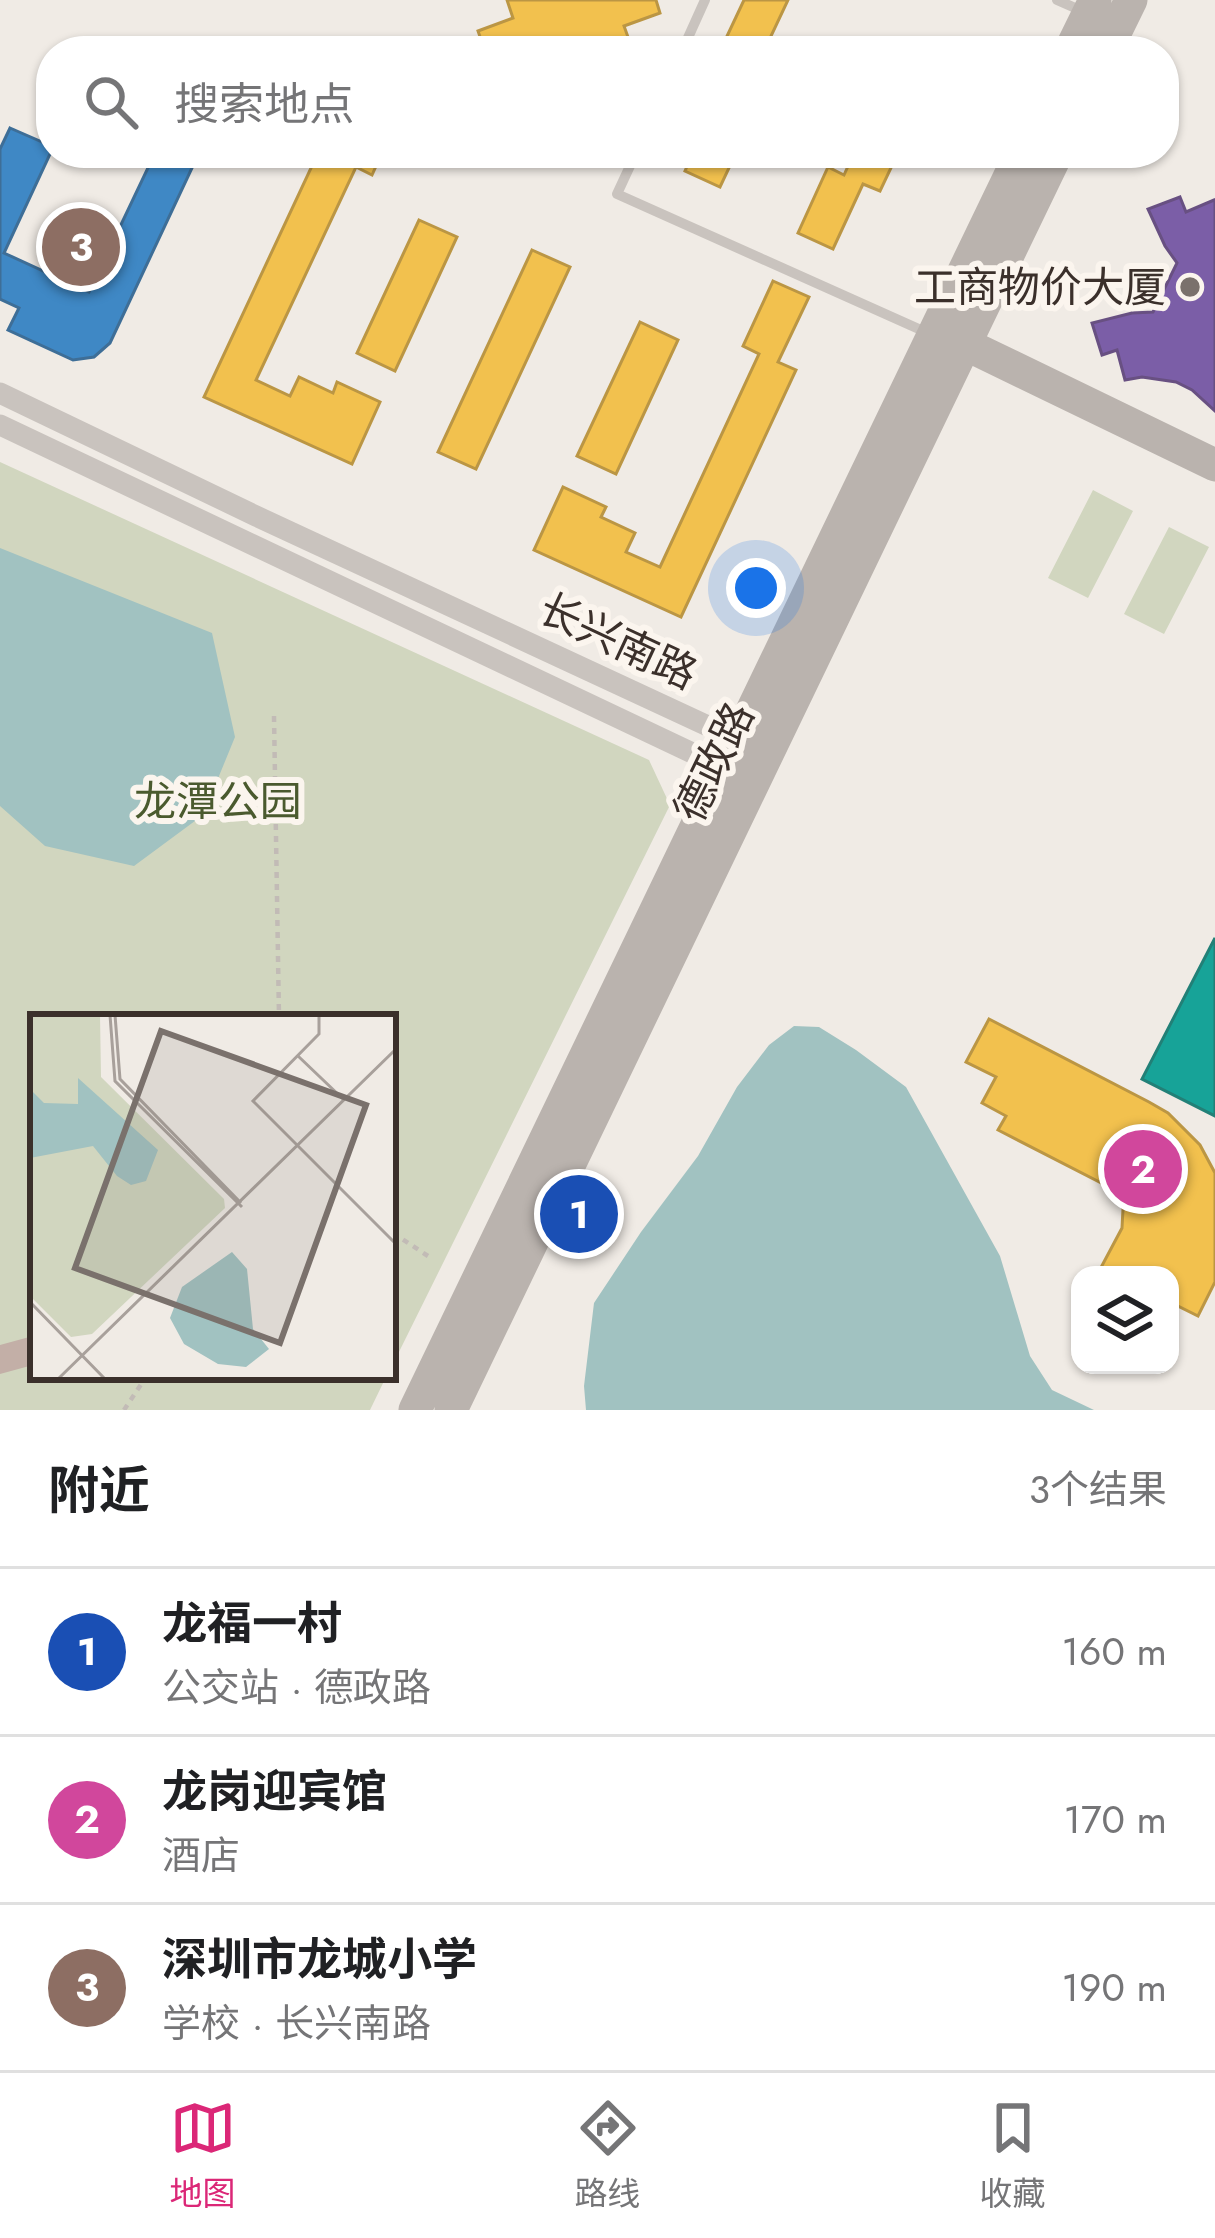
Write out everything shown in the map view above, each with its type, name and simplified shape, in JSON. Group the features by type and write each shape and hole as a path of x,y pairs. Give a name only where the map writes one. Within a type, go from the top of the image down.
{"main road":[{"path":"1113,36 1131,0"},
{"path":"1073,36 1080,5"},
{"name":"德政路","path":"452,1410 761,768 949,340 1015,168"},
{"name":"德政路","path":"415,1410 731,754 949,340 1048,168"},
{"path":"949,340 1215,465"}],"street":[{"name":"长兴南路","path":"0,393 731,754"},
{"name":"长兴南路","path":"0,425 761,768"}],"lane":[{"path":"689,36 705,0"},
{"path":"628,168 617,194 949,340"}],"path":[{"path":"274,716 279,1014"},
{"path":"396,1235 428,1256"},
{"path":"124,1410 144,1380"}],"green space":[{"name":"龙潭公园","path":"0,462 649,760 670,805 396,1358 396,1014 30,1014 30,1380 385,1380 370,1410 0,1410"},
{"path":"1093,490 1133,511 1088,598 1048,578"},
{"path":"1169,527 1209,547 1164,634 1124,614"}],"water":[{"path":"0,548 212,633 235,737 203,815 134,866 45,846 0,806"},
{"path":"794,1026 819,1027 906,1087 1000,1256 1030,1356 1052,1390 1094,1410 586,1410 584,1386 594,1303 698,1156 737,1087 769,1045"}],"building: 住宅":[{"path":"507,0 656,0 660,13 624,26 628,36 480,36 478,31 513,18"},
{"path":"744,0 788,0 771,36 727,36"},
{"path":"311,168 356,168 256,380 290,396 299,377 333,393 337,382 380,402 352,464 204,397"},
{"path":"686,168 729,168 720,187"},
{"path":"828,168 844,175 847,168 891,168 880,191 863,184 833,249 798,233"},
{"path":"419,220 457,237 395,371 357,353"},
{"path":"532,250 570,267 476,469 438,452"},
{"path":"773,281 809,297 778,362 796,370 681,617 534,550 563,487 606,507 601,517 635,533 626,552 660,567 759,354 743,346"},
{"path":"640,322 678,340 616,474 577,456"},
{"path":"989,1019 1168,1113 1200,1145 1215,1173 1215,1282 1198,1316 1179,1306 1179,1266 1102,1266 1122,1228 1119,1200 1107,1186 998,1130 1006,1116 982,1103 996,1077 966,1062"}],"building: 办公":[{"name":"工商物价大厦","path":"1180,197 1186,212 1215,202 1215,411 1176,382 1142,377 1125,380 1117,350 1102,355 1092,323 1153,312 1177,263 1148,209"}],"building: 学校":[{"path":"10,128 36,139 36,168 44,168 4,253 89,292 148,168 192,168 110,343 94,357 73,360 8,330 19,308 0,299 0,149"}],"building: 公共":[{"path":"1215,938 1215,1116 1142,1079"}],"building: 其他":[{"path":"30,1337 30,1366 0,1374 0,1345"}],"place":[{"name":"深圳市龙城小学","path":"81,247"},
{"name":"工商物价大厦","path":"1190,287"},
{"name":"龙岗迎宾馆","path":"1143,1169"},
{"name":"龙福一村","path":"579,1214"}]}
